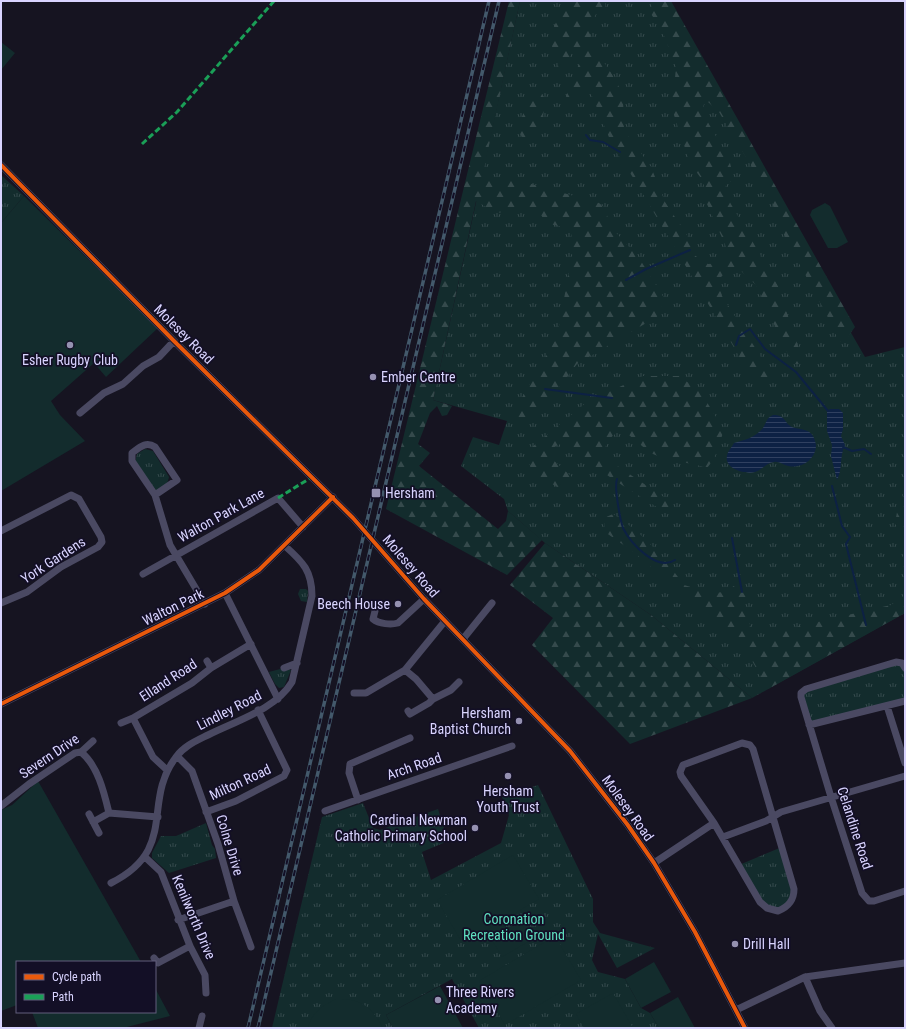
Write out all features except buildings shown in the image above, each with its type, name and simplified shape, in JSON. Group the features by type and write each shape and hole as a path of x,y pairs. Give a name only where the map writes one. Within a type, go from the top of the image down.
{"street":[{"name":"Molesey Road","path":"1,165 174,341 332,497 384,551 424,599 570,751 623,818 654,863 695,932 745,1028"},
{"path":"80,413 104,393 123,384 143,366 159,357 174,341"},
{"path":"155,495 177,480 155,447 150,444 145,444 132,453 132,461 155,495 170,546 205,604"},
{"name":"York Gardens","path":"1,531 72,495 79,499 101,537 102,542 98,547 61,567 27,592 1,603"},
{"name":"Walton Park","path":"1,704 205,604 249,578 285,546 332,497"},
{"name":"Walton Park Lane","path":"143,574 176,554 278,498 303,528"},
{"name":"Lindley Road","path":"111,883 123,877 145,857 150,846 158,817 162,783 167,770 177,756 192,743 258,710 278,698 286,692 292,682 312,596 312,581 304,565 285,546"},
{"path":"225,593 278,698"},
{"path":"375,611 373,619 376,622 393,625 398,623 424,599"},
{"path":"463,639 492,603"},
{"path":"354,693 366,693 404,670 445,621"},
{"path":"211,668 251,644"},
{"name":"Elland Road","path":"121,723 133,718 192,683 211,668 207,661"},
{"name":"Celandine Road","path":"905,668 902,663 896,662 806,689 801,693 830,797 864,897 869,901 874,901 905,892"},
{"path":"284,668 297,663"},
{"path":"404,670 416,679 433,699"},
{"path":"408,711 410,714 433,699 451,690 459,682"},
{"path":"810,725 905,701"},
{"path":"886,706 905,764"},
{"name":"Milton Road","path":"206,812 236,801 284,776 286,770 258,710"},
{"name":"Elland Road","path":"133,718 153,757 167,770"},
{"path":"358,800 349,773 350,764 410,738"},
{"name":"Severn Drive","path":"1,806 75,752 82,752 93,741"},
{"path":"742,743 750,745 753,749 794,889 793,899 783,909 771,910 760,902 714,823 681,776 681,768 689,762 742,743"},
{"name":"Arch Road","path":"325,811 512,746"},
{"path":"82,752 86,756 102,784 109,813"},
{"name":"Colne Drive","path":"177,756 192,771 218,844 234,901 251,947"},
{"path":"722,837 773,817 781,812 905,776"},
{"path":"93,822 109,813 158,817"},
{"path":"89,814 99,833"},
{"path":"654,863 714,823"},
{"name":"Kenilworth Drive","path":"145,857 161,872 178,920 205,975 206,993"},
{"path":"178,920 234,901"},
{"path":"156,962 190,946"},
{"path":"736,1010 805,977 905,963"},
{"path":"805,977 820,1011 832,1028"},
{"path":"199,1028 202,1016"}],"green space":[{"path":"509,1 520,1 482,178 510,178 599,203 605,208 610,226 639,258 664,298 658,316 577,364 541,411 522,425 515,424 512,417 516,408 557,337 573,250 571,232 563,227 549,224 539,213 526,208 497,213 476,201 433,400 452,406 447,415 442,416 437,406 430,413 418,444 430,453 419,466 498,529 506,521 508,511 542,540 507,575 386,509"},
{"path":"520,1 664,1 664,9 865,357 905,347 905,613 752,698 651,615 545,543 508,511 504,499 461,466 473,437 499,445 507,421 433,400"},
{"path":"567,1 605,1 605,10 596,14 589,28 592,45 616,80 623,97 624,130 651,167 665,202 688,237 694,255 708,264 722,263 728,251 707,204 703,181 690,163 669,100 670,86 675,78 676,67 662,30 651,14 652,1 671,1 855,327 847,338 839,342 834,329 781,229 771,199 719,112 708,102 704,104 702,112 729,159 734,179 726,185 724,192 778,286 801,355 799,364 795,364 791,361 756,285 740,270 729,269 719,279 722,296 768,368 770,377 759,381 748,377 745,366 634,179 613,147 590,91 584,89 575,100 568,99 566,96 581,59 581,51 576,49 571,54 560,81 557,83 558,57 553,50 551,36 556,22"},
{"path":"1,42 15,53 1,70"},
{"path":"540,93 545,98 542,127 534,138 523,138 518,131 521,120 528,104"},
{"path":"1,175 24,196 1,223"},
{"name":"Esher Rugby Club","path":"24,196 158,328 106,377 94,363 51,401 60,415 85,441 1,491 1,223"},
{"path":"825,203 830,206 848,242 837,248 828,248 810,215 812,210"},
{"path":"643,376 679,376 700,391 724,430 714,459 707,468 666,459 653,454 645,449 630,435 621,430 613,435 608,441 605,448 604,457 668,500 671,509 664,511 559,444 551,449 549,456 573,478 573,487 566,491 532,474 530,464 534,454 531,448 587,402"},
{"path":"145,449 153,451 169,477 167,484 155,491 135,462 137,454"},
{"path":"901,491 905,504 905,545 895,523"},
{"path":"613,514 652,546 684,585 718,593 730,589 736,584 745,588 748,595 744,605 753,635 759,640 800,626 891,605 905,595 905,613 768,689 747,652 635,553 605,532 604,518"},
{"path":"545,543 651,615 752,698 630,744 532,645 553,618 510,585"},
{"path":"905,545 905,571 901,566"},
{"path":"300,589 306,589 308,591 307,602 301,601 298,594"},
{"path":"896,662 905,668 905,701 809,725 801,693"},
{"path":"284,668 291,670 284,687 279,688 275,684 269,672"},
{"path":"38,781 140,961 16,961 16,1005 1,1011 1,810 12,805"},
{"name":"Coronation Recreation Ground","path":"538,785 593,899 593,922 600,933 655,948 617,968 598,934 592,960 598,972 625,979 641,1008 650,1013 659,1028 479,1028 452,979 386,1015 393,1028 272,1028 322,817 363,803 373,828 380,830 438,809 448,841 422,852 431,880 501,843 509,815 502,797"},
{"path":"206,823 212,845 215,849 216,858 169,873 152,858 152,853 161,836 176,836"},
{"path":"782,847 794,889 783,909 767,908 739,865"},
{"path":"513,855 539,899 463,944 437,900"},
{"name":"Coronation Recreation Ground","path":"520,921 531,940 502,957 491,938"},
{"path":"555,936 581,980 505,1025 479,981"},
{"path":"654,962 671,992 641,1008 625,979"},
{"name":"Three Rivers Academy","path":"440,986 463,1028 393,1028 386,1015"},
{"path":"156,990 170,1016 123,1028 38,1028 32,1013 156,1013"},
{"path":"613,993 633,1028 584,1028 576,1014"},
{"path":"678,997 695,1028 659,1028 650,1013"},
{"path":"336,999 352,1000 365,1005 375,1014 383,1028 308,1028 312,1018 318,1010"}],"water":[{"path":"830,409 839,409 843,413 843,429 841,436 845,445 837,480 831,456 832,445 827,431 827,411"},
{"path":"773,415 780,416 792,427 810,432 813,435 816,445 814,455 811,459 803,464 793,467 777,462 771,463 751,473 741,472 732,468 727,461 727,454 734,443 756,434 763,428 768,419"}],"waterway":[{"path":"586,135 590,140 603,142 620,152"},
{"path":"626,280 646,269 690,250"},
{"path":"736,345 739,336 750,329 765,349 796,372 828,411"},
{"path":"545,389 612,398"},
{"path":"843,447 852,451 864,449 871,454"},
{"path":"617,479 616,489 623,528 632,541 652,559 668,563 675,560"},
{"path":"832,486 842,526 850,537 846,544 866,625"},
{"path":"732,538 742,592"}],"railway":[{"path":"248,1028 489,1"},
{"path":"258,1028 499,1"}],"marked path":[{"path":"142,144 177,112 274,1"},
{"path":"278,498 312,477"}],"cycle path":[{"path":"1,165 174,341 353,518 424,599 570,751 627,824 654,863 695,932 745,1028"},
{"path":"1,704 225,593 259,570 333,497"}],"place":[{"name":"Esher Rugby Club","path":"70,345"},
{"name":"Ember Centre","path":"373,377"},
{"name":"Hersham","path":"376,493"},
{"name":"Beech House","path":"398,604"},
{"name":"Hersham Baptist Church","path":"519,721"},
{"name":"Hersham Youth Trust","path":"508,776"},
{"name":"Cardinal Newman Catholic Primary School","path":"475,828"},
{"name":"Drill Hall","path":"735,944"},
{"name":"Three Rivers Academy","path":"438,1000"}]}
